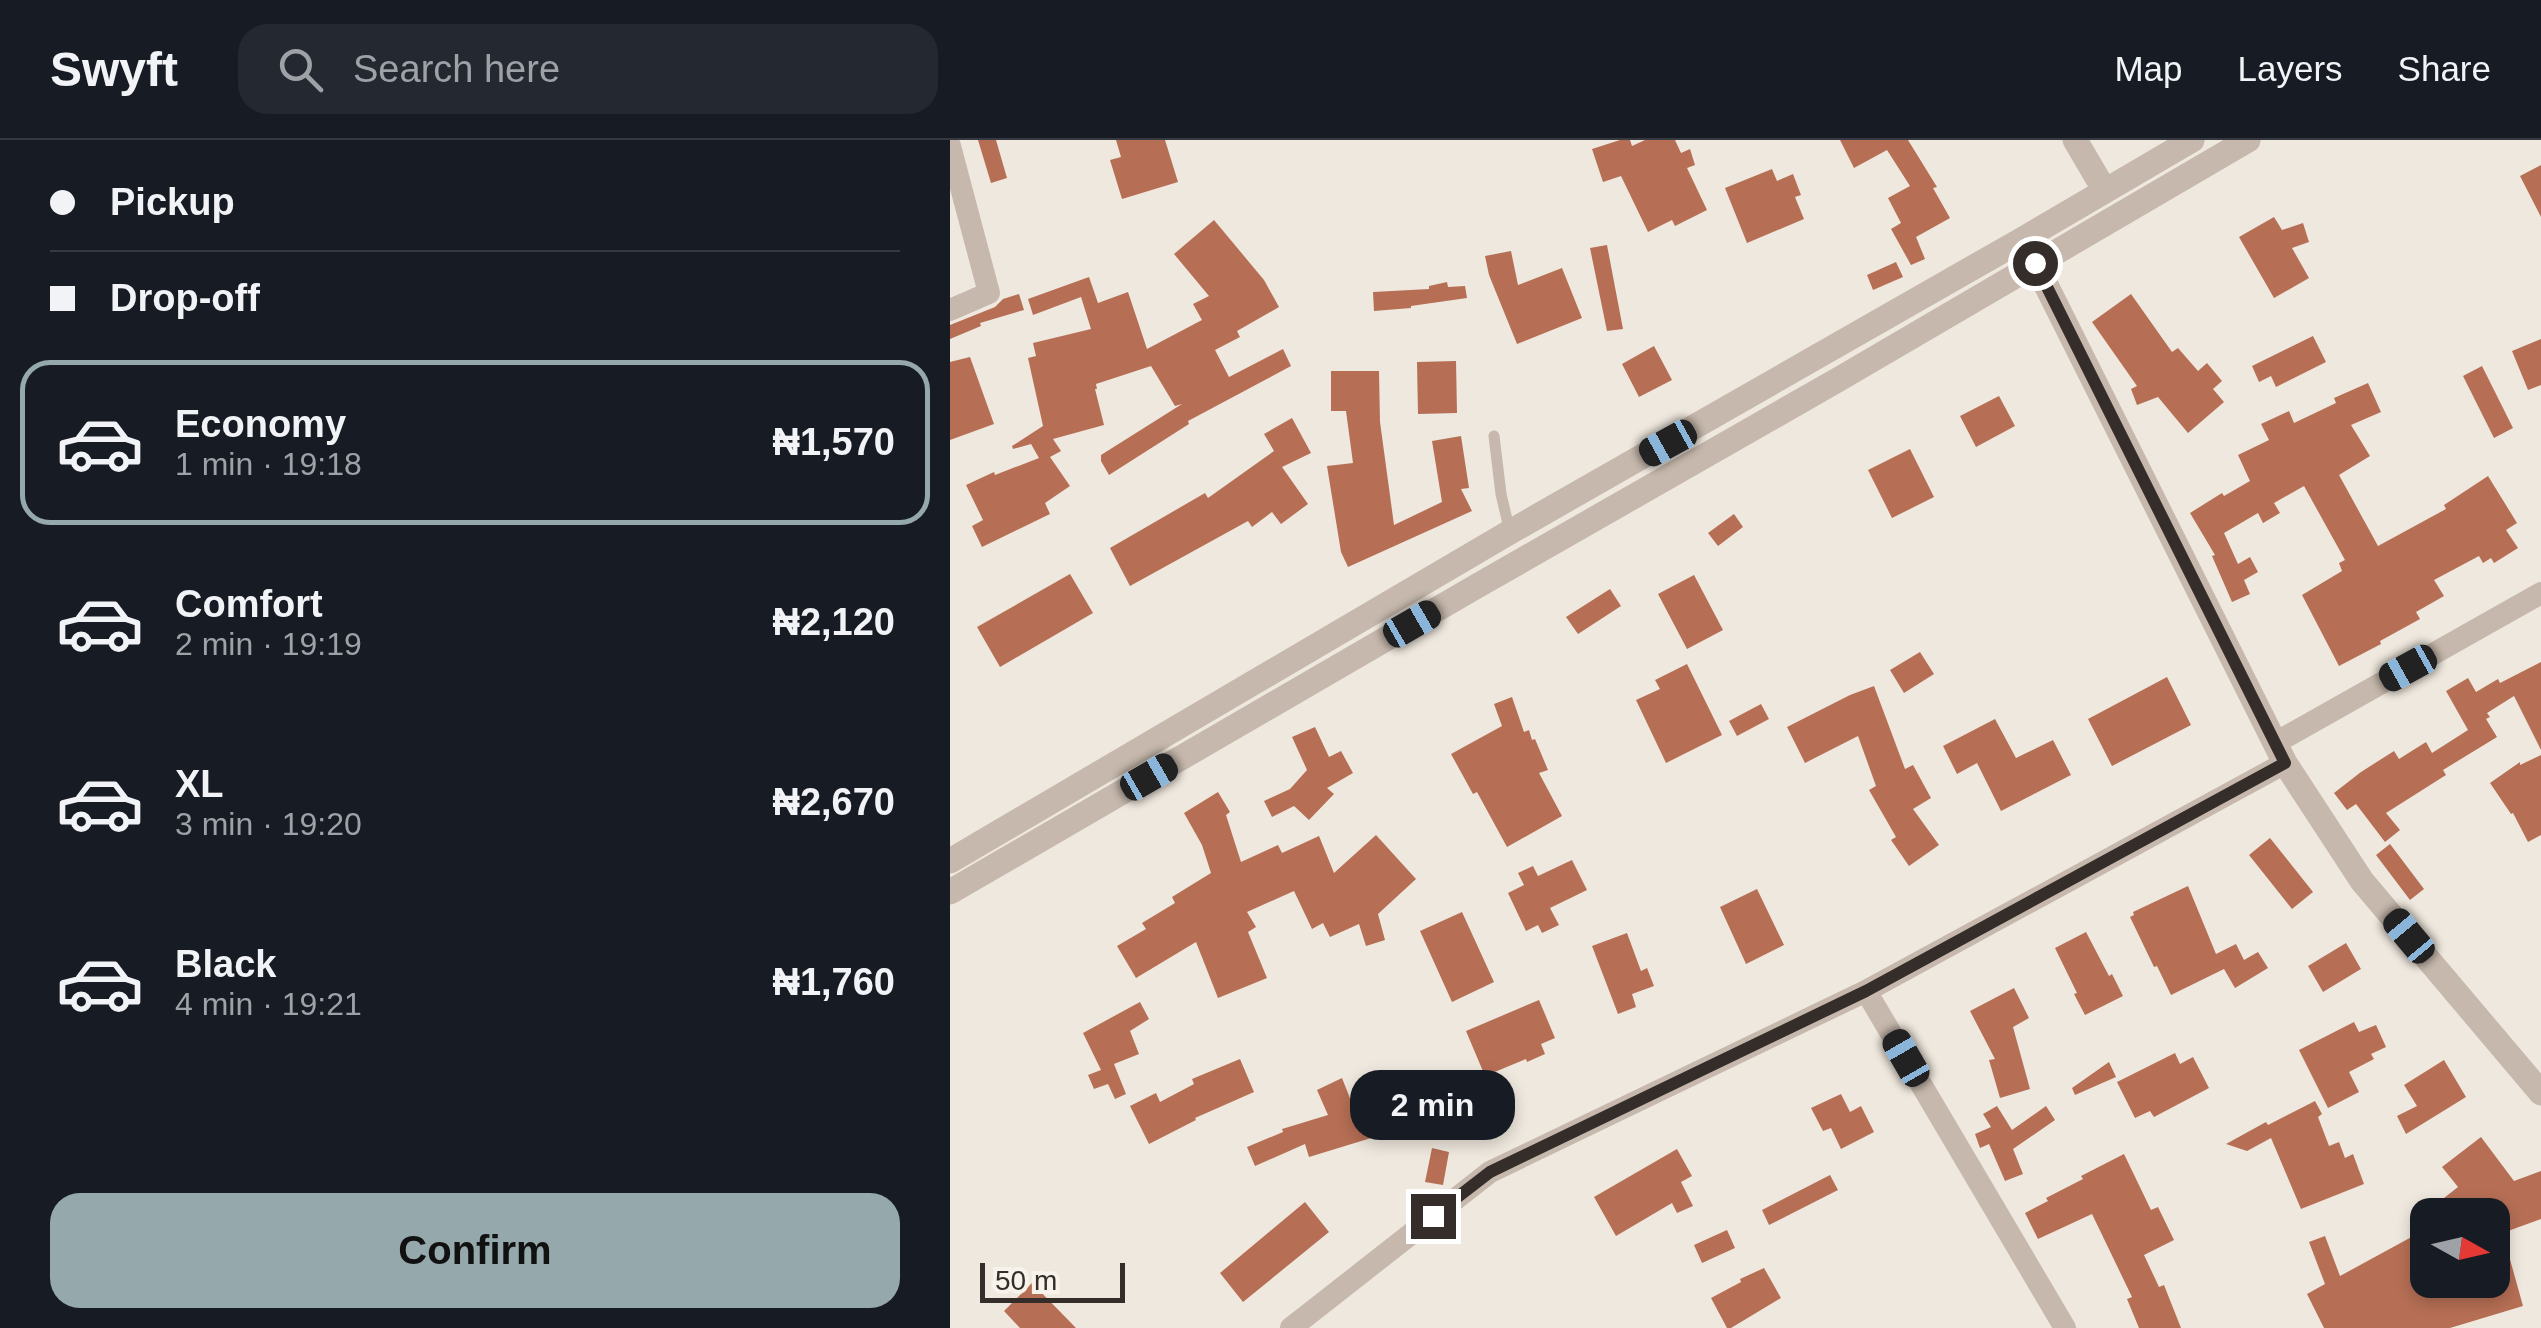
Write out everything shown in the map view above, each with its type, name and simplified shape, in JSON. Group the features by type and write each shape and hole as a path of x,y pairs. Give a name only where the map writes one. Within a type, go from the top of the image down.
{"street":[{"path":"2075,140 2106,190"},
{"path":"950,862 1510,532 2192,140"},
{"path":"950,892 2248,140"},
{"path":"950,146 989,293 950,310"},
{"path":"2035,263 2280,753 2362,881 2541,1093"},
{"path":"1762,389 1774,416"},
{"path":"1291,1328 1490,1172 1866,991 2280,753 2541,592"},
{"path":"1866,991 2064,1328"}],"lane":[{"path":"1494,436 1510,532"}],"building":[{"path":"978,140 996,140 1007,178 991,183"},
{"path":"1116,140 1165,140 1178,182 1122,199 1110,160 1121,157"},
{"path":"1630,140 1632,146 1645,140 1675,140 1681,153 1690,149 1695,165 1687,168 1707,210 1675,226 1672,220 1648,232 1621,176 1603,182 1592,149"},
{"path":"1840,140 1908,140 1937,187 1933,188 1950,218 1916,237 1925,259 1911,265 1891,229 1901,223 1888,198 1910,186 1887,150 1854,168"},
{"path":"2541,165 2541,217 2520,176"},
{"path":"1772,169 1777,181 1793,174 1801,195 1795,197 1804,219 1747,243 1725,188"},
{"path":"2274,217 2282,230 2303,223 2309,242 2292,248 2309,278 2274,298 2239,237"},
{"path":"1214,220 1264,280 1279,307 1237,331 1240,337 1215,350 1229,377 1283,349 1291,366 1188,421 1189,424 1109,475 1101,455 1182,404 1175,406 1151,366 1096,384 1104,425 1053,439 1061,451 1050,457 1070,486 1045,503 1050,514 982,547 972,526 983,520 966,485 1039,458 1031,444 1013,449 1012,446 1043,426 1028,358 1036,356 1033,343 1091,329 1081,297 1033,315 1028,299 1089,277 1098,303 1128,292 1147,349 1202,320 1193,304 1209,296 1174,254"},
{"path":"1607,245 1623,329 1607,331 1590,248"},
{"path":"1511,251 1518,285 1562,268 1582,318 1517,344 1485,256"},
{"path":"1896,262 1903,277 1873,290 1867,275"},
{"path":"1447,282 1448,287 1465,286 1467,298 1374,311 1373,292 1429,289"},
{"path":"1019,294 1024,310 980,323 981,326 950,339 950,325"},
{"path":"2131,294 2172,352 2178,348 2198,371 2207,363 2222,381 2213,389 2224,402 2188,433 2158,397 2137,405 2131,389 2137,386 2092,322"},
{"path":"2313,336 2326,362 2276,387 2271,376 2259,382 2252,366"},
{"path":"2541,339 2541,385 2528,390 2512,351"},
{"path":"1654,346 1672,380 1639,397 1622,364"},
{"path":"970,357 994,424 950,440 950,362"},
{"path":"1456,361 1457,413 1418,414 1417,362"},
{"path":"2482,366 2513,428 2494,438 2463,376"},
{"path":"1331,371 1379,371 1380,422 1394,525 1442,502 1432,441 1461,436 1469,488 1461,489 1472,511 1348,567 1341,552 1327,466 1353,463 1346,411 1331,411"},
{"path":"2368,383 2381,412 2351,425 2370,456 2339,475 2378,546 2446,509 2444,505 2488,476 2517,523 2506,530 2518,548 2494,563 2491,558 2483,563 2479,556 2434,580 2444,596 2416,612 2420,619 2339,666 2302,595 2342,571 2339,563 2345,560 2304,486 2274,503 2280,513 2263,523 2258,513 2224,533 2238,564 2250,557 2258,572 2244,580 2250,594 2232,602 2212,556 2215,555 2190,513 2250,481 2238,455 2269,440 2261,424 2289,411 2294,423"},
{"path":"1999,396 2015,426 1976,447 1960,416"},
{"path":"1292,418 1311,453 1282,467 1308,504 1281,524 1272,512 1252,527 1248,521 1130,586 1110,548 1205,493 1208,498 1274,451 1264,434"},
{"path":"1910,449 1934,497 1892,518 1868,470"},
{"path":"1734,514 1743,527 1718,546 1708,533"},
{"path":"1070,574 1093,613 1000,667 977,627"},
{"path":"1694,575 1723,630 1687,649 1658,594"},
{"path":"1610,589 1621,606 1578,634 1566,617"},
{"path":"1920,652 1934,674 1904,693 1890,670"},
{"path":"2541,662 2541,750 2514,696 2487,713 2490,717 2486,719 2497,737 2443,770 2446,775 2386,813 2400,830 2385,842 2356,804 2347,810 2334,793 2394,751 2399,759 2426,742 2432,753 2468,730 2446,691 2468,678 2476,692"},
{"path":"1687,664 1722,735 1666,763 1636,700 1660,689 1655,680"},
{"path":"2167,677 2191,725 2112,766 2088,719"},
{"path":"1874,686 1905,769 1913,765 1931,798 1913,809 1939,845 1909,866 1891,840 1896,837 1869,790 1876,786 1858,736 1805,763 1787,727"},
{"path":"1512,697 1524,732 1529,730 1532,740 1535,739 1548,770 1539,773 1562,816 1507,847 1451,754 1502,726 1494,704"},
{"path":"1761,704 1769,719 1737,736 1729,721"},
{"path":"1995,719 2016,758 2053,740 2071,775 2001,811 1977,763 1957,774 1943,746"},
{"path":"1315,727 1329,757 1341,751 1353,773 1327,788 1334,794 1309,820 1294,806 1272,817 1264,801 1290,789 1307,770 1292,737"},
{"path":"2541,755 2541,835 2528,842 2513,813 2490,783 2520,762"},
{"path":"1218,792 1230,812 1226,815 1241,862 1278,845 1282,853 1319,836 1334,873 1376,835 1416,879 1378,914 1385,940 1366,946 1359,924 1330,937 1323,923 1312,929 1294,891 1247,912 1256,927 1248,932 1267,978 1218,998 1196,942 1136,978 1117,946 1146,929 1142,923 1175,903 1172,897 1211,873 1202,845 1184,813"},
{"path":"2270,838 2313,892 2292,909 2249,855"},
{"path":"2390,844 2424,889 2410,900 2376,855"},
{"path":"1572,860 1587,890 1550,908 1559,925 1542,933 1538,925 1526,931 1508,893 1524,885 1518,873 1533,866 1538,876"},
{"path":"2188,886 2216,954 2236,944 2244,960 2258,952 2268,968 2235,988 2224,969 2171,995 2130,917"},
{"path":"1757,889 1784,945 1746,964 1720,907"},
{"path":"1462,912 1494,982 1452,1002 1420,931"},
{"path":"2086,932 2123,996 2085,1015 2055,948"},
{"path":"1627,933 1641,971 1647,968 1654,986 1632,994 1636,1007 1618,1014 1592,946"},
{"path":"2346,943 2361,969 2323,992 2308,966"},
{"path":"2014,988 2029,1018 2013,1027 2030,1089 2000,1098 1989,1060 1995,1059 1970,1011"},
{"path":"1539,1000 1555,1038 1541,1044 1545,1054 1485,1076 1466,1031"},
{"path":"1140,1002 1149,1019 1130,1031 1139,1054 1114,1064 1126,1094 1115,1099 1108,1084 1094,1089 1088,1075 1101,1070 1083,1033"},
{"path":"2354,1022 2359,1032 2376,1025 2386,1047 2371,1054 2374,1059 2349,1072 2359,1092 2328,1108 2299,1050"},
{"path":"2175,1053 2180,1064 2193,1057 2209,1088 2154,1117 2150,1111 2135,1118 2117,1082"},
{"path":"1240,1059 1254,1092 1149,1144 1130,1106 1156,1093 1160,1102 1194,1084 1192,1079"},
{"path":"2444,1060 2466,1097 2406,1134 2397,1116 2417,1106 2404,1085"},
{"path":"2109,1062 2116,1077 2075,1095 2072,1088"},
{"path":"1342,1078 1357,1116 1374,1111 1381,1135 1309,1157 1305,1144 1255,1166 1247,1147 1283,1132 1282,1129 1328,1115 1317,1090"},
{"path":"1841,1094 1850,1112 1861,1106 1874,1132 1841,1149 1831,1128 1823,1131 1811,1108"},
{"path":"2315,1101 2329,1146 2339,1142 2345,1158 2353,1154 2364,1184 2301,1209 2271,1138 2247,1151 2226,1144"},
{"path":"1997,1106 2012,1130 2046,1106 2055,1120 2013,1149 2023,1174 2005,1181 1989,1144 1980,1148 1975,1134 1991,1127 1983,1114"},
{"path":"2481,1137 2514,1181 2541,1171 2541,1219 2510,1230 2510,1198 2444,1198 2458,1187 2442,1167"},
{"path":"1432,1148 1449,1152 1443,1185 1425,1182"},
{"path":"1677,1149 1692,1176 1681,1182 1693,1206 1677,1213 1672,1203 1616,1236 1594,1197"},
{"path":"2124,1154 2151,1210 2158,1207 2174,1240 2144,1255 2159,1287 2164,1285 2181,1328 2139,1328 2127,1299 2132,1297 2092,1214 2038,1239 2025,1213 2083,1179 2081,1176"},
{"path":"1830,1175 1838,1190 1769,1225 1762,1210"},
{"path":"1305,1202 1329,1232 1243,1302 1220,1273"},
{"path":"1727,1230 1735,1248 1702,1263 1694,1245"},
{"path":"2325,1236 2340,1276 2410,1238 2410,1298 2510,1298 2510,1259 2523,1306 2450,1328 2324,1328 2307,1294 2325,1284 2309,1242"},
{"path":"1764,1268 1781,1298 1727,1328 1711,1298"},
{"path":"1032,1283 1076,1328 1020,1328 1004,1311"}],"route":[{"path":"1433,1216 1490,1172 1866,991 2285,763 2035,263"}]}
